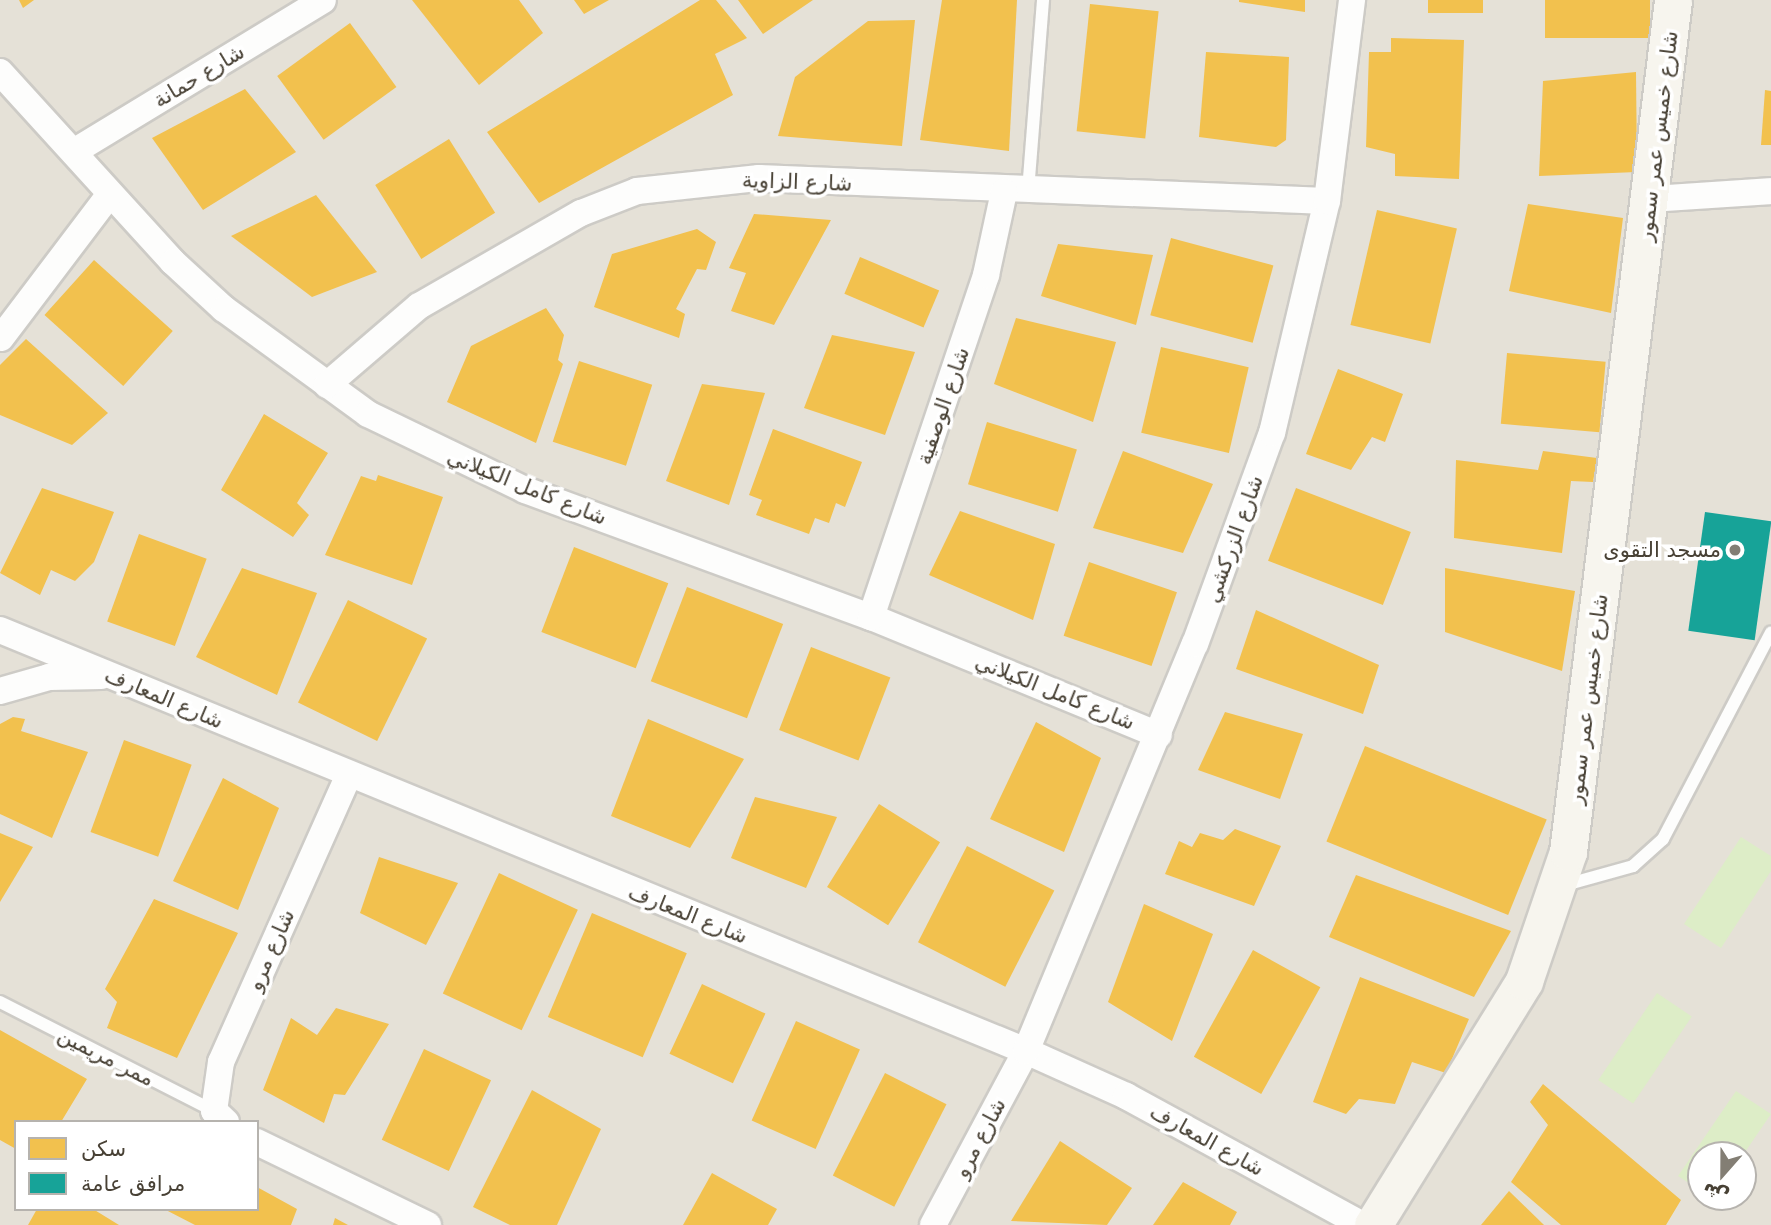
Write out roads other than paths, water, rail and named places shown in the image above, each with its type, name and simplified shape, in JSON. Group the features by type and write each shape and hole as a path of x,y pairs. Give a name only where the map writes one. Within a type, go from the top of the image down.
{"street":[{"name":"شارع حمانة","path":"75,151 323,0"},
{"name":"شارع الزركشي","path":"1026,1051 1159,734 1272,433 1327,201 1352,0"},
{"name":"شارع خميس عمر سمور","path":"1373,1225 1524,981 1558,888 1578,789 1673,0"},
{"name":"شارع كامل الكيلاني","path":"0,72 75,151 109,195 224,309 327,385 419,442 525,490 871,617 1159,734"},
{"name":"شارع الزاوية","path":"327,385 419,306 581,213 637,191 759,178 1016,192 1327,201"},
{"path":"1651,199 1771,191"},
{"name":"شارع الوصفية","path":"871,617 1016,192"},
{"path":"1,338 109,195"},
{"name":"شارع المعارف","path":"0,630 348,777 1026,1051 1126,1096 1363,1225"},
{"path":"0,691 48,677 114,676"},
{"name":"شارع مرو","path":"220,1116 221,1062 348,777"},
{"name":"شارع مرو","path":"933,1225 1026,1051"},
{"path":"259,1143 428,1225"}],"lane":[{"path":"1016,192 1043,0"},
{"path":"1558,888 1633,866 1663,839 1771,632"},
{"name":"ممر مريمين","path":"0,1002 220,1116"}],"place":[{"name":"مسجد التقوى","path":"1735,550"}]}
